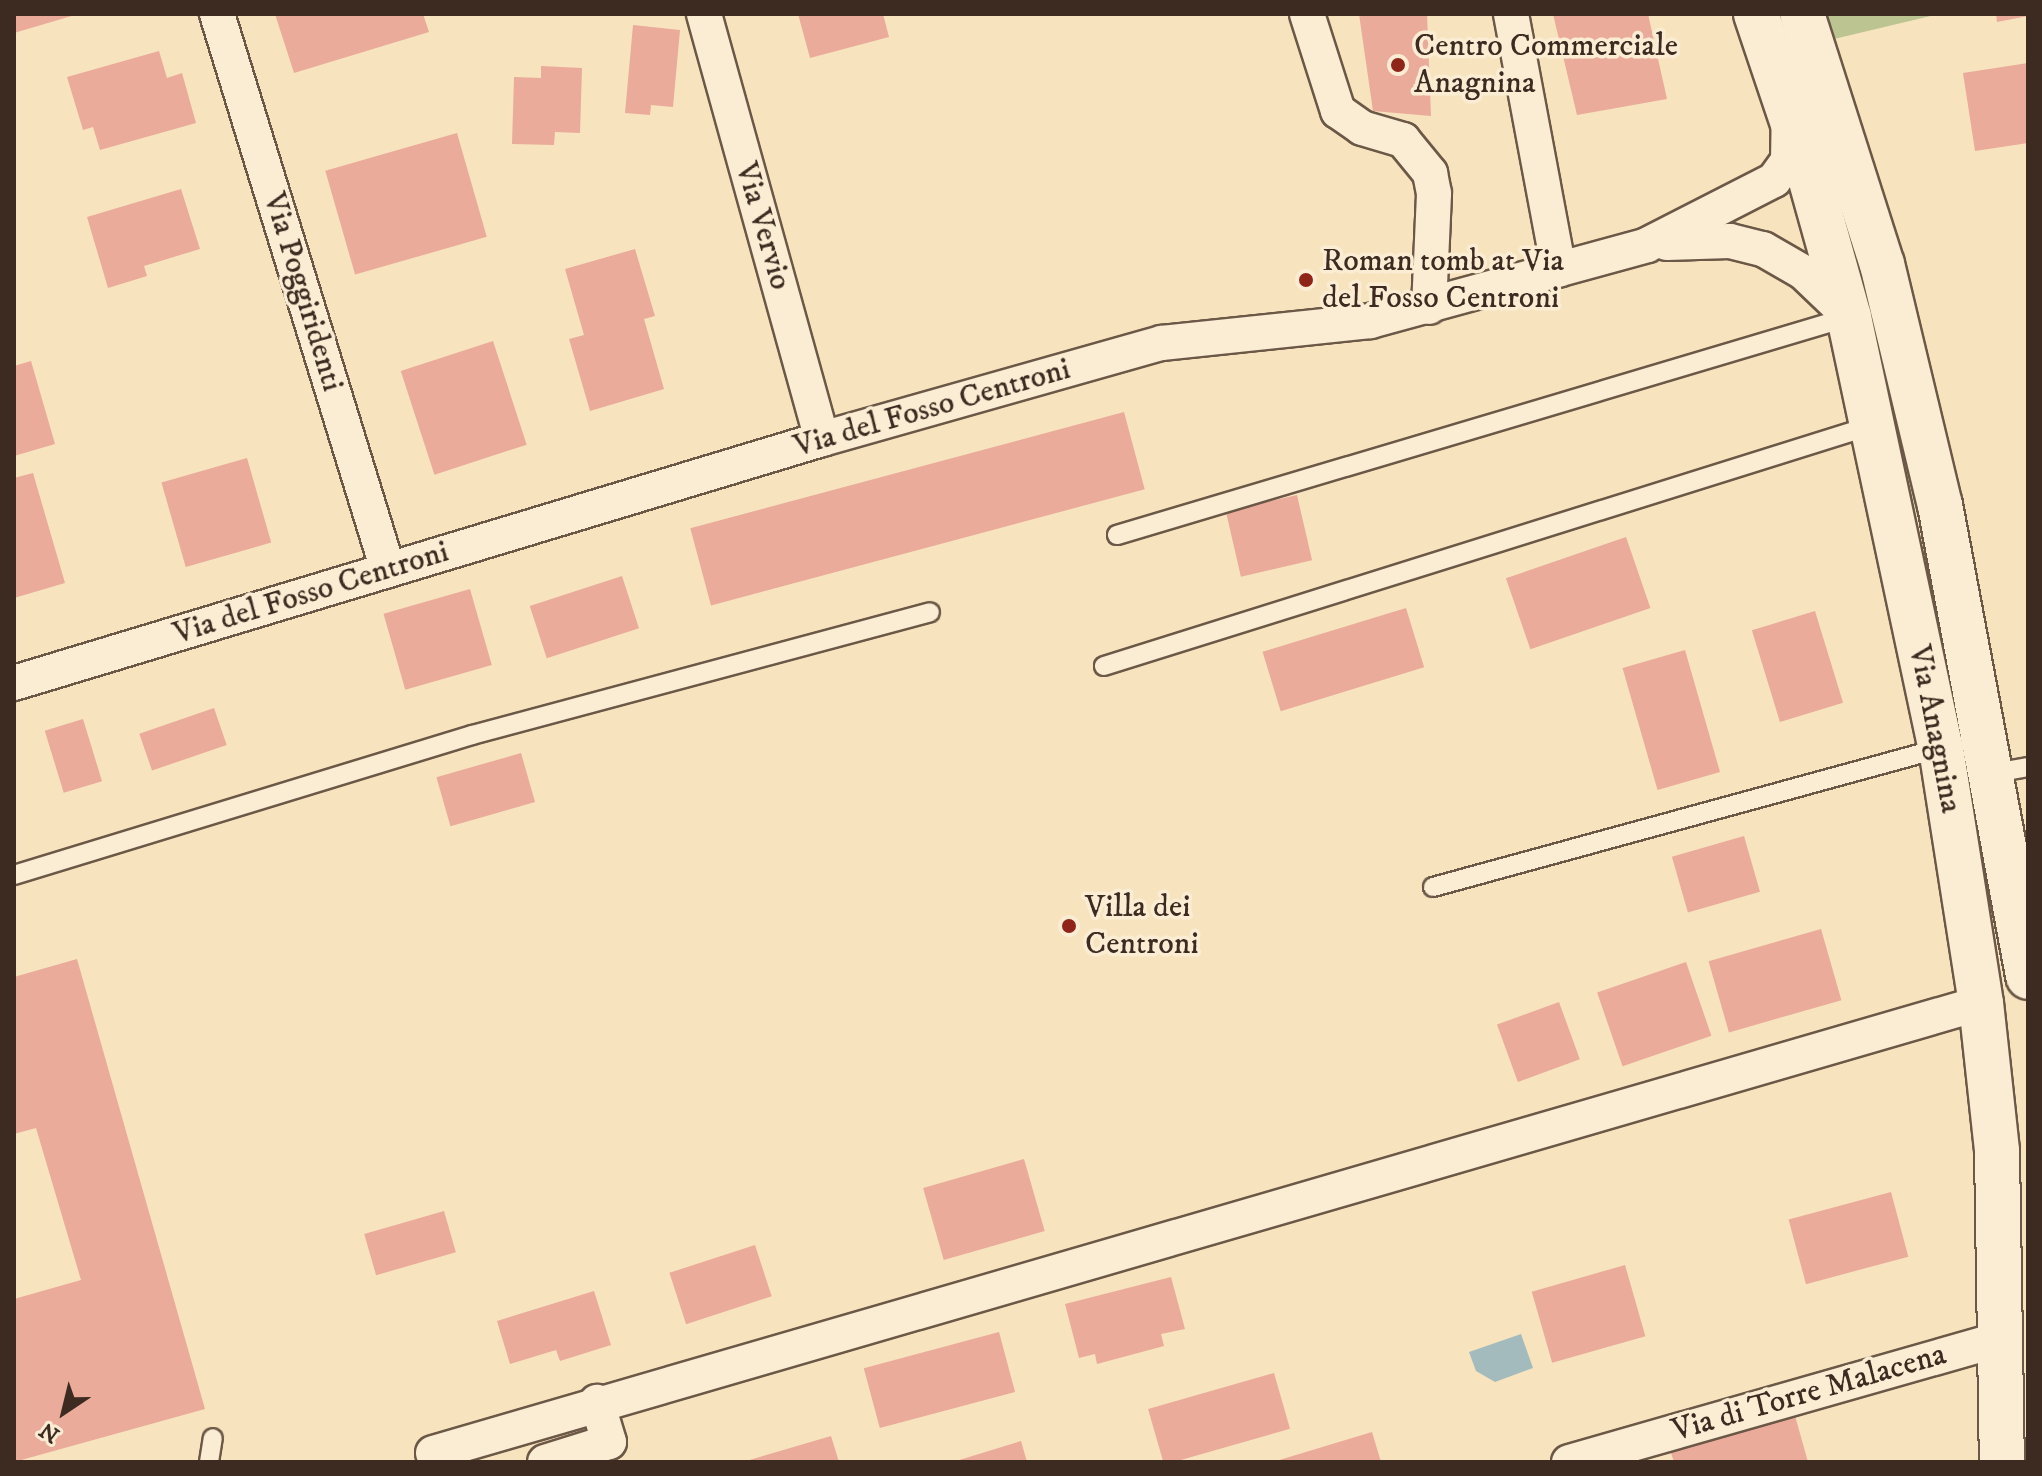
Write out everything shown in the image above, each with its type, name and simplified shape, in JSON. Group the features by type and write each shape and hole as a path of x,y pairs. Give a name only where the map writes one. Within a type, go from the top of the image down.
{"main road":[{"name":"Via Anagnina","path":"1756,14 1787,105 1849,317 1941,748 1981,1003 1997,1151 2003,1338 2002,1462"},
{"name":"Via Anagnina","path":"1802,14 1882,264 1940,505 2011,770 2028,977"}],"street":[{"name":"Via Poggiridenti","path":"217,14 388,570"},
{"name":"Via Vervio","path":"704,14 822,439"},
{"path":"1307,14 1338,111 1353,124 1403,140 1430,173 1434,194 1429,307"},
{"path":"1511,14 1559,270"},
{"name":"Via del Fosso Centroni","path":"14,683 822,439 1162,343 1326,329 1429,307 1647,245 1774,180 1788,161 1787,105"},
{"path":"1647,245 1747,243 1803,272 1849,317"},
{"path":"433,1453 597,1402 1981,1003"},
{"name":"Via di Torre Malacena","path":"1569,1462 2003,1338"},
{"path":"545,1462 609,1442 597,1402"}],"lane":[{"path":"1117,535 1849,317"},
{"path":"1104,666 1873,425"},
{"path":"14,875 472,735 930,612"},
{"path":"1433,887 1941,748"},
{"path":"209,1462 213,1438"}],"green space":[{"path":"1802,14 1939,14 1813,44"}],"water":[{"path":"1521,1334 1533,1368 1495,1382 1476,1371 1469,1352"}],"building":[{"path":"14,14 75,14 75,15 14,33"},
{"path":"275,14 423,14 429,32 294,73"},
{"path":"798,14 883,14 889,37 810,58"},
{"name":"Centro Commerciale Anagnina","path":"1359,14 1427,14 1431,116 1373,111"},
{"path":"1553,14 1648,14 1667,99 1577,115"},
{"path":"1996,14 2028,14 2028,16 1997,22"},
{"path":"633,25 680,30 673,107 651,105 650,115 625,113"},
{"path":"159,51 167,78 182,73 196,123 100,150 93,127 83,130 67,77"},
{"path":"2028,63 2028,143 1975,151 1963,73"},
{"path":"541,66 582,68 580,133 555,132 554,145 512,144 514,77 541,78"},
{"path":"457,133 487,237 355,275 325,171"},
{"path":"181,189 200,249 144,266 147,276 108,288 87,217"},
{"path":"635,249 655,316 644,319 664,389 590,411 569,339 584,335 565,269"},
{"path":"493,341 527,445 434,475 401,371"},
{"path":"31,361 55,444 14,456 14,366"},
{"path":"1124,412 1145,489 711,605 690,528"},
{"path":"247,458 271,543 186,567 161,483"},
{"path":"33,473 65,583 14,598 14,478"},
{"path":"1297,495 1312,560 1241,577 1226,511"},
{"path":"1626,537 1650,608 1530,649 1506,578"},
{"path":"622,576 639,628 547,658 530,606"},
{"path":"470,589 492,665 405,690 383,614"},
{"path":"1406,608 1424,667 1281,711 1263,652"},
{"path":"1815,611 1843,703 1780,722 1752,630"},
{"path":"1685,650 1720,772 1658,790 1623,668"},
{"path":"214,708 227,745 152,771 139,734"},
{"path":"83,719 102,781 64,793 45,731"},
{"path":"521,753 535,802 450,826 436,777"},
{"path":"1744,836 1760,892 1688,912 1672,857"},
{"path":"1821,929 1841,1000 1729,1032 1709,961"},
{"path":"77,959 205,1409 14,1462 14,1299 81,1280 36,1128 14,1134 14,977"},
{"path":"1686,962 1711,1036 1623,1066 1597,993"},
{"path":"1559,1002 1580,1059 1518,1082 1497,1025"},
{"path":"1024,1159 1045,1231 944,1260 923,1188"},
{"path":"1891,1192 1908,1257 1806,1284 1789,1219"},
{"path":"444,1211 456,1252 376,1275 364,1234"},
{"path":"755,1245 772,1296 686,1324 669,1273"},
{"path":"1625,1265 1645,1336 1552,1363 1532,1292"},
{"path":"1171,1277 1185,1329 1161,1334 1164,1346 1097,1364 1095,1354 1079,1358 1065,1304"},
{"path":"594,1291 611,1345 560,1361 556,1350 510,1364 497,1321"},
{"path":"999,1332 1015,1392 880,1428 864,1368"},
{"path":"1274,1373 1290,1429 1174,1462 1163,1462 1148,1409"},
{"path":"1792,1405 1808,1462 1674,1462 1667,1441"},
{"path":"1372,1432 1381,1462 1276,1462 1276,1461"},
{"path":"831,1436 839,1462 746,1461"},
{"path":"1021,1441 1027,1462 956,1462 956,1461"}],"place":[{"name":"Centro Commerciale Anagnina","path":"1398,65"},
{"name":"Roman tomb at Via del Fosso Centroni","path":"1306,280"},
{"name":"Villa dei Centroni","path":"1069,926"}]}
